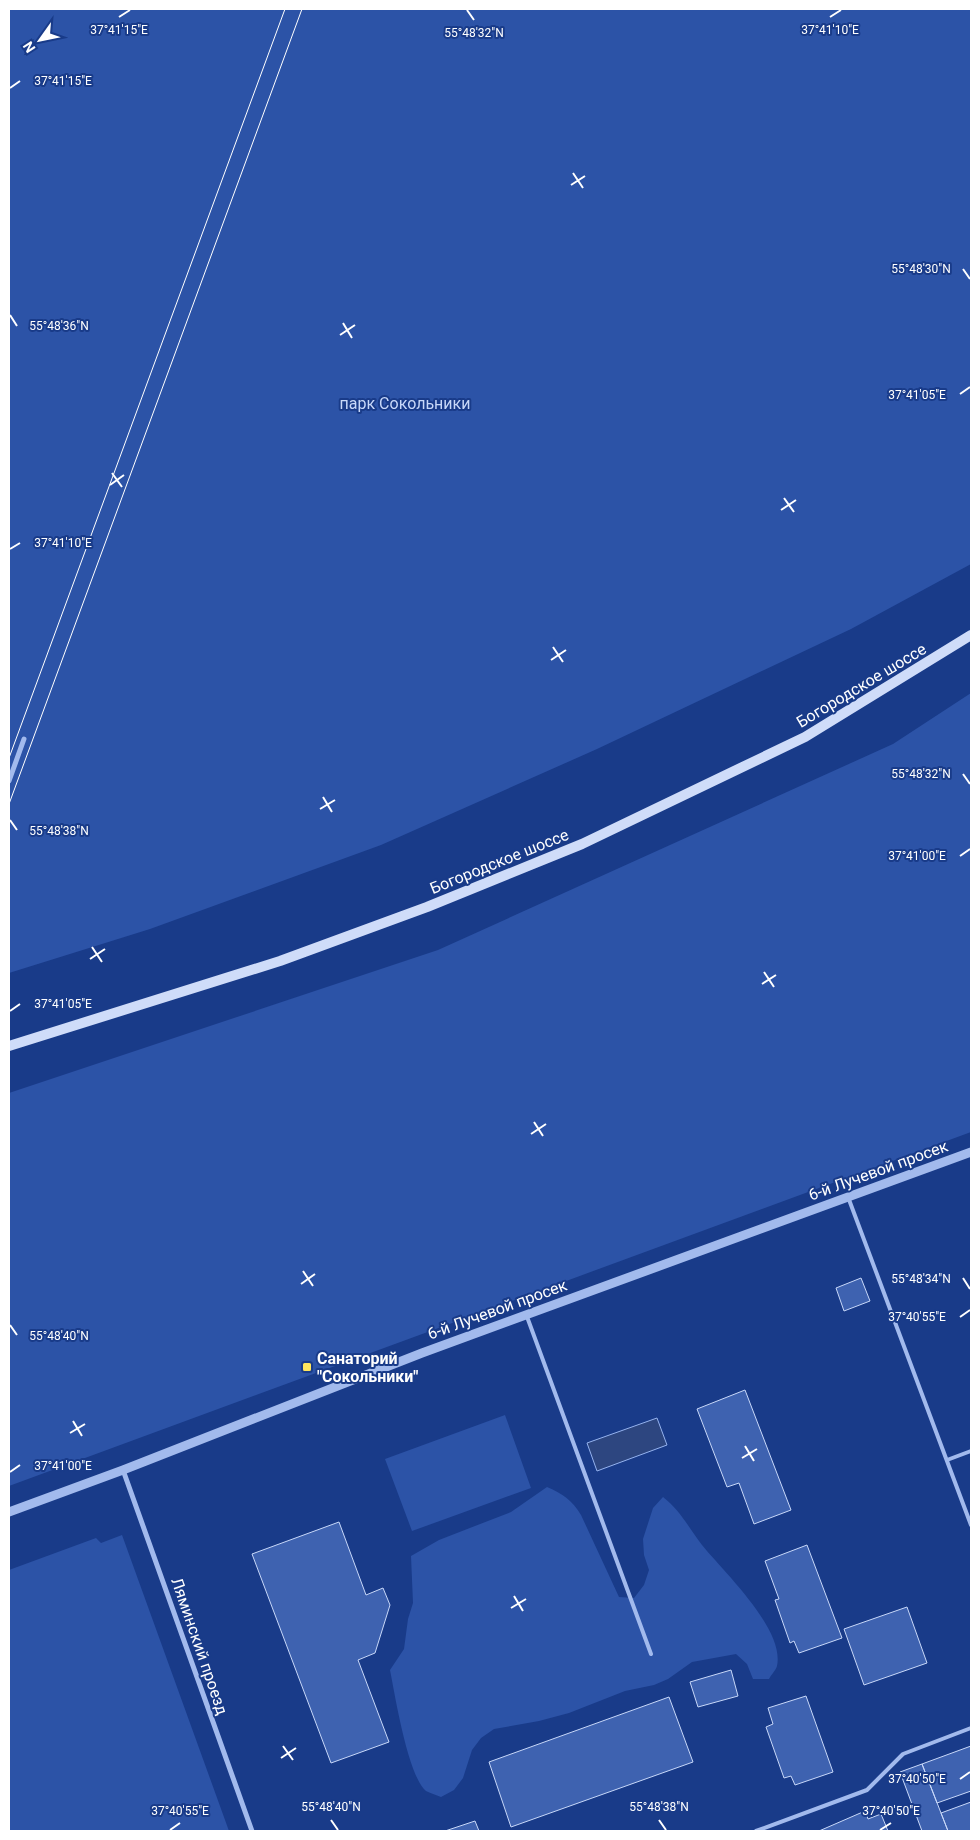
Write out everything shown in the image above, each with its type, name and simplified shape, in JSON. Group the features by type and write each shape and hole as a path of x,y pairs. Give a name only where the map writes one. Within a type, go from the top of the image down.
{"main road":[{"name":"Богородское шоссе","path":"9,1046 280,961 427,906 582,844 805,737 971,635"}],"street":[{"path":"9,781 24,739"},
{"name":"6-й Лучевой просек","path":"9,1512 123,1470 526,1314 971,1152"},
{"name":"Ляминский проезд","path":"123,1470 252,1831"}],"lane":[{"path":"848,1196 971,1525"},
{"path":"526,1314 651,1654"},
{"path":"947,1460 971,1451"},
{"path":"756,1831 867,1790 903,1754 971,1728"}],"green space":[{"name":"парк Сокольники","path":"9,9 971,9 971,564 851,629 597,749 381,845 150,929 9,973"},
{"path":"971,693 971,1132 9,1486 9,1093 438,950 893,744"},
{"path":"505,1415 531,1488 412,1531 385,1459"},
{"path":"547,1487 567,1498 578,1510 619,1597 634,1598 644,1585 649,1570 644,1555 643,1539 653,1508 663,1497 679,1513 702,1545 737,1585 762,1618 772,1635 777,1651 776,1669 769,1679 753,1679 747,1664 736,1654 692,1662 668,1679 654,1685 625,1691 569,1713 539,1721 494,1729 481,1738 472,1750 463,1778 454,1790 441,1797 426,1791 419,1783 413,1769 403,1734 390,1670 404,1649 408,1619 413,1603 411,1556 439,1540 511,1512"},
{"path":"122,1535 229,1831 9,1831 9,1570 96,1538 101,1543"}],"shaded area":[{"path":"657,1418 667,1445 597,1471 587,1443"}],"building":[{"path":"861,1278 870,1301 844,1311 836,1288"},
{"path":"745,1390 791,1510 754,1524 739,1483 727,1487 697,1409"},
{"path":"339,1522 366,1595 383,1588 390,1605 375,1653 358,1660 389,1742 331,1763 252,1554"},
{"path":"807,1545 842,1638 799,1653 794,1641 790,1643 775,1600 779,1599 765,1561"},
{"path":"907,1607 927,1663 864,1685 844,1629"},
{"path":"731,1670 738,1696 698,1707 690,1682"},
{"path":"806,1696 833,1772 795,1785 791,1776 784,1778 766,1727 773,1724 768,1708"},
{"path":"669,1697 693,1762 511,1827 489,1762"},
{"path":"971,1746 971,1791 937,1803 922,1764"},
{"path":"922,1764 948,1831 922,1831 900,1772"},
{"path":"971,1802 971,1831 948,1831 941,1813"},
{"path":"865,1811 868,1819 881,1814 888,1831 819,1831"},
{"path":"475,1821 479,1831 445,1831"}],"tram line":[{"path":"9,758 285,9"},
{"path":"9,804 302,9"}],"place":[{"name":"Санаторий \"Сокольники\"","path":"307,1367"}]}
